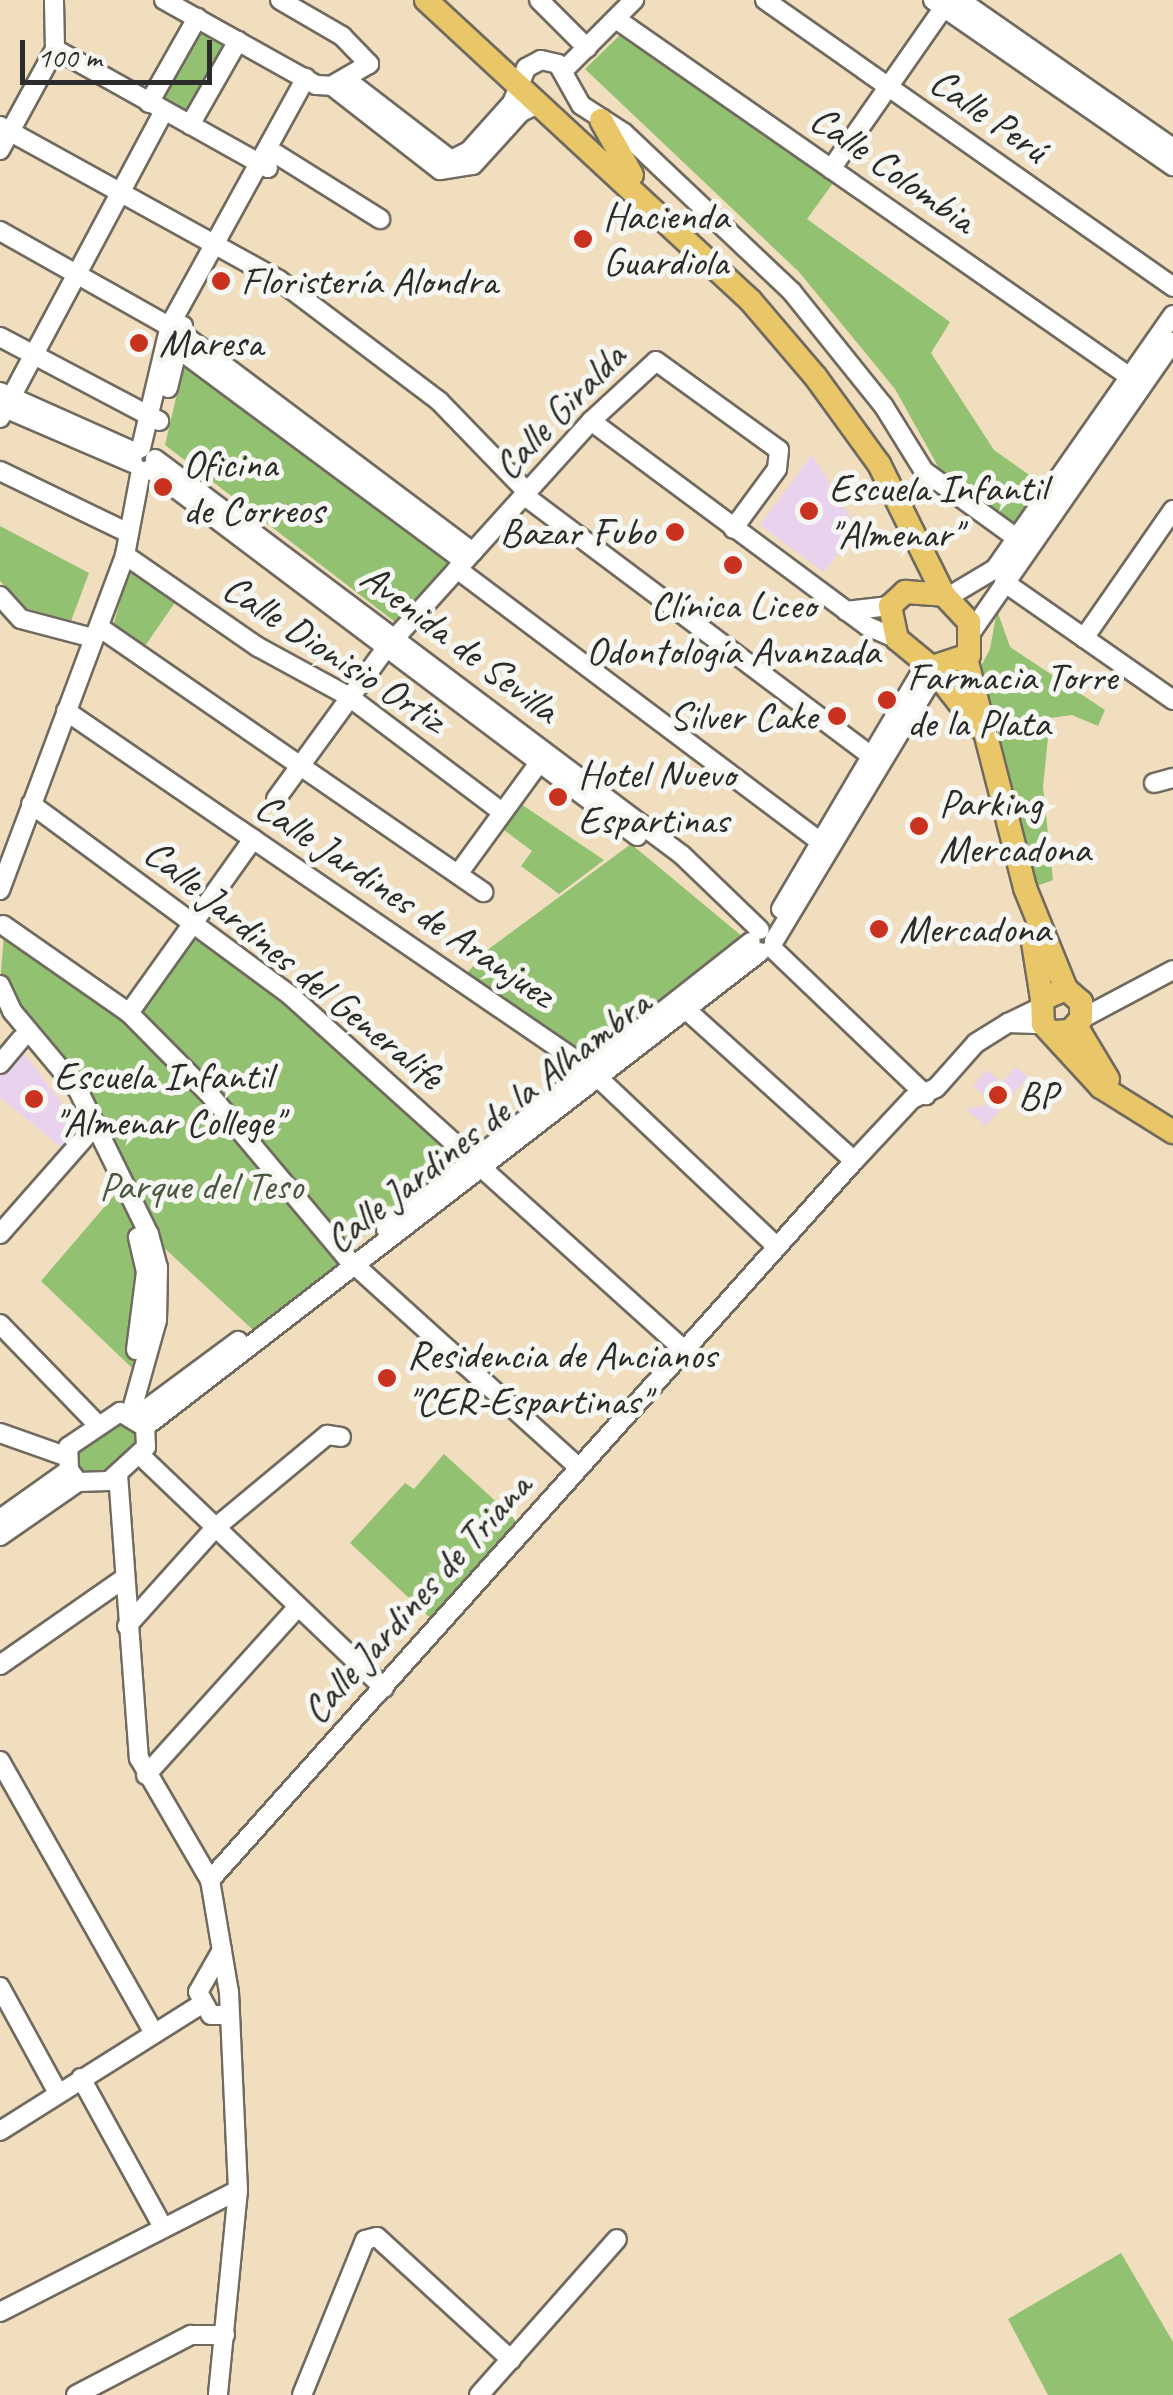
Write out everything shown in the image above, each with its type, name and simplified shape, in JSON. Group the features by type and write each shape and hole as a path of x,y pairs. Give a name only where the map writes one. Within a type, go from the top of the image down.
{"main road":[{"path":"426,0 493,61 523,75 547,109 750,300 879,464 908,528 946,596 972,632 966,658 980,730 1025,888 1056,1018 1101,1087 1173,1132"},
{"path":"601,120 627,171 738,278 750,300"},
{"path":"908,528 897,639 933,669 980,730"},
{"path":"898,599 946,596"},
{"path":"933,669 966,658"},
{"path":"1025,888 1071,992"},
{"path":"1056,1018 1071,992"},
{"path":"1056,1018 1071,992"}],"street":[{"path":"0,150 5,129 55,49 54,0"},
{"path":"164,0 318,83 356,87 451,165 473,165 521,112 547,109 572,92"},
{"path":"0,890 125,554 144,459 176,335 219,246 318,83 369,64 342,36 280,0"},
{"path":"539,0 587,48"},
{"path":"565,69 634,0"},
{"name":"Calle Perú","path":"765,0 1173,286"},
{"path":"831,169 946,2"},
{"path":"946,2 1173,148"},
{"path":"946,2 1173,166"},
{"path":"2,404 120,190 197,18"},
{"name":"Calle Colombia","path":"616,19 1130,377"},
{"path":"190,125 238,41"},
{"path":"55,49 190,125 380,219"},
{"path":"451,165 512,103 523,75 550,61 565,69 572,92 691,192 792,292 871,390 924,471 1022,543"},
{"path":"5,129 279,280 440,401 526,494 872,757"},
{"path":"0,231 176,335 820,842"},
{"path":"972,632 1004,582 1022,543 1173,316"},
{"path":"0,337 154,419"},
{"path":"946,596 985,580 1022,543 1173,342"},
{"name":"Calle Giralda","path":"276,799 348,696 391,643 591,421 647,366 665,362 779,450 777,469 733,528"},
{"name":"Avenida de Sevilla","path":"2,404 144,459 682,855 762,940"},
{"path":"591,421 846,611 897,639"},
{"path":"0,470 128,534"},
{"path":"1084,638 1173,510"},
{"name":"Calle Dionisio Ortiz","path":"125,554 290,667 348,696 502,812"},
{"path":"1004,582 1170,693"},
{"path":"0,596 21,619 94,632 300,764 483,892"},
{"path":"846,611 898,599"},
{"name":"Avenida de Sevilla","path":"391,643 539,763 674,864 762,940"},
{"name":"Calle Jardines de la Alhambra","path":"762,940 872,757 933,669"},
{"name":"Calle Jardines de la Alhambra","path":"96,1422 133,1417 252,1338 480,1164 762,940 918,706 933,669"},
{"path":"918,706 951,696"},
{"name":"Calle Jardines de Aranjuez","path":"66,711 593,1075 777,1247"},
{"path":"458,874 539,763"},
{"path":"1154,783 1173,778"},
{"name":"Calle Jardines del Generalife","path":"30,804 291,996 684,1350"},
{"path":"129,1013 253,839"},
{"path":"1,930 129,1013 210,1096 352,1263 578,1467"},
{"path":"762,940 926,1094"},
{"path":"1145,988 1173,956"},
{"name":"Calle Jardines de Triana","path":"210,1880 912,1099 926,1094 976,1043 1008,1023 1056,1018 1117,1000 1173,970"},
{"path":"0,986 12,1011 78,1090 149,1234 158,1268 157,1320 133,1417"},
{"path":"1071,992 1117,1000"},
{"path":"682,1006 854,1160"},
{"path":"0,1013 70,1097 126,1206 146,1272 133,1417 141,1456 384,1688"},
{"path":"0,1064 21,1040"},
{"path":"0,1234 88,1134"},
{"path":"0,1324 96,1422 71,1469 0,1536"},
{"path":"0,1433 99,1485 141,1456"},
{"path":"127,1626 215,1528 327,1434 342,1437"},
{"path":"0,1519 71,1469"},
{"path":"118,1474 122,1580 146,1775 210,1880 230,2015 238,2190 218,2395"},
{"path":"0,1665 122,1580"},
{"path":"146,1775 298,1607"},
{"path":"0,1761 154,2034"},
{"path":"222,1950 198,1992 211,2015 230,2015"},
{"path":"0,1987 58,2093"},
{"path":"0,2132 202,2004"},
{"path":"82,2078 163,2228"},
{"path":"0,2312 238,2190"},
{"path":"302,2395 365,2240 377,2238 511,2360"},
{"path":"479,2395 616,2240"},
{"path":"76,2395 191,2335 225,2336"}],"shaded area":[{"name":"Escuela Infantil \"Almenar\"","path":"812,455 858,529 824,572 760,525"},
{"name":"Escuela Infantil \"Almenar College\"","path":"22,1050 81,1129 63,1149 0,1097 0,1076"},
{"name":"BP","path":"1016,1067 1028,1077 986,1126 966,1109 994,1103 973,1086 987,1070 1002,1082"}],"green space":[{"path":"197,18 238,41 191,126 149,104"},
{"path":"621,34 833,183 807,219 950,322 931,353 994,450 1042,484 1013,527 945,479 895,389 799,272 585,69"},
{"path":"185,359 457,561 399,625 165,445"},
{"path":"0,526 89,573 71,621 25,608 0,581"},
{"path":"129,570 176,601 143,649 113,626"},
{"path":"997,610 1010,647 1105,710 1098,726 1072,715 1050,718 1043,787 1053,880 1037,886 977,674 990,649"},
{"path":"518,802 604,860 559,894 521,866 532,851 500,827"},
{"path":"631,844 743,937 588,1056 466,974 490,948"},
{"name":"Parque del Teso","path":"4,933 129,1013 348,1259 253,1330 149,1234 78,1090 0,985"},
{"path":"195,934 321,1033 463,1158 349,1248 136,1013"},
{"path":"118,1191 139,1239 144,1319 132,1368 41,1281"},
{"path":"109,1414 148,1438 109,1481 78,1482 68,1447"},
{"path":"444,1454 525,1528 439,1626 350,1543 405,1483 414,1489"},
{"path":"1121,2253 1173,2342 1173,2395 1048,2395 1008,2319"}],"place":[{"name":"Hacienda Guardiola","path":"583,239"},
{"name":"Floristería Alondra","path":"221,281"},
{"name":"Maresa","path":"139,343"},
{"name":"Oficina de Correos","path":"163,487"},
{"name":"Escuela Infantil \"Almenar\"","path":"809,511"},
{"name":"Bazar Fubo","path":"675,532"},
{"name":"Clínica Liceo Odontología Avanzada","path":"733,565"},
{"name":"Farmacia Torre de la Plata","path":"887,700"},
{"name":"Silver Cake","path":"837,716"},
{"name":"Hotel Nuevo Espartinas","path":"558,797"},
{"name":"Parking Mercadona","path":"919,826"},
{"name":"Mercadona","path":"879,929"},
{"name":"BP","path":"998,1095"},
{"name":"Escuela Infantil \"Almenar College\"","path":"34,1099"},
{"name":"Residencia de Ancianos \"CER-Espartinas\"","path":"387,1378"}]}
